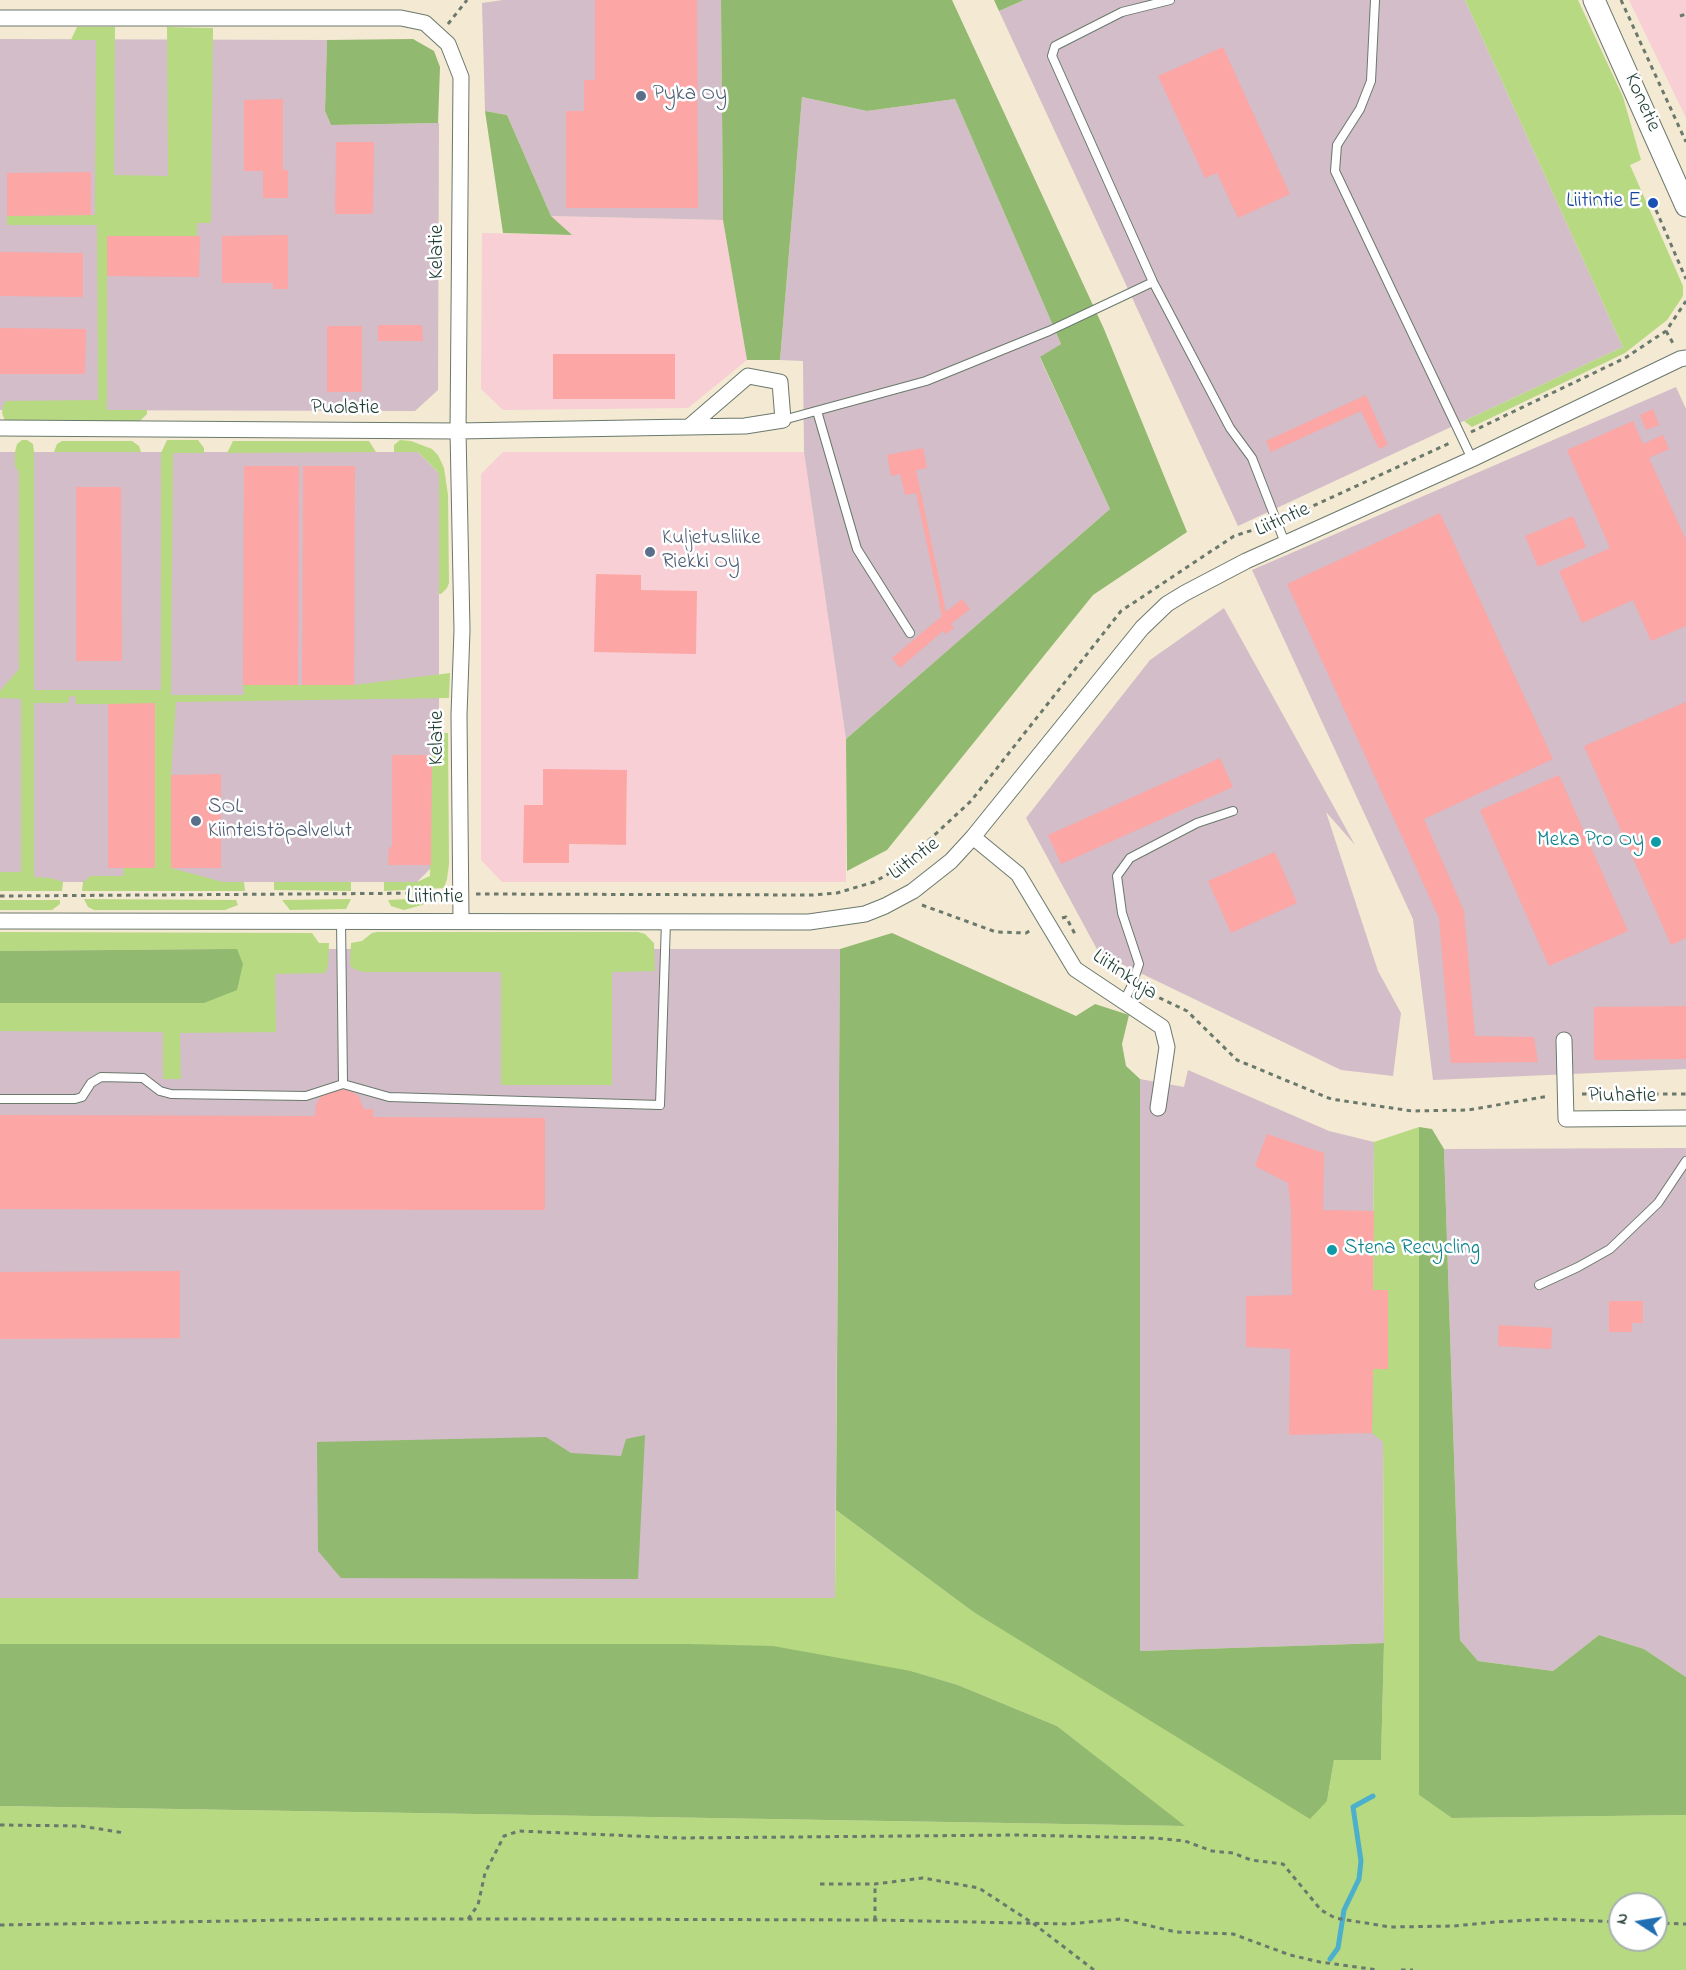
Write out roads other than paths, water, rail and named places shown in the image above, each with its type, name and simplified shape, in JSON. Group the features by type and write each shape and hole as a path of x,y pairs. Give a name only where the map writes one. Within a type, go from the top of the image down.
{"street":[{"name":"Konetie","path":"1594,0 1686,206"},
{"name":"Kelatie","path":"0,18 401,18 425,23 448,44 461,77 458,432 462,630 459,716 462,920"},
{"name":"Liitintie","path":"0,921 809,922 841,919 875,910 914,891 951,861 1142,628 1167,604 1185,592 1246,561 1472,459 1686,358"},
{"path":"690,426 748,376 780,382 783,420"},
{"name":"Puolatie","path":"0,428 458,432 745,426 783,420"},
{"name":"Liitinkuja","path":"973,837 1018,874 1075,969 1162,1027 1167,1047 1158,1108"},
{"name":"Piuhatie","path":"1564,1040 1566,1119 1686,1118"}],"lane":[{"path":"1170,0 1122,12 1055,46 1053,56 1153,282 1230,428 1252,458 1285,543"},
{"path":"1375,0 1371,81 1360,109 1337,145 1335,171 1472,459"},
{"path":"783,420 926,381 1049,331 1153,282"},
{"path":"817,411 857,549 910,633"},
{"path":"1124,1001 1139,964 1122,914 1117,876 1130,858 1197,823 1233,811"},
{"path":"341,920 342,1084"},
{"path":"0,1099 75,1099 82,1096 91,1083 101,1077 143,1078 160,1090 171,1094 306,1096 342,1084 389,1097 660,1105 666,921"},
{"path":"1539,1284 1578,1267 1610,1249 1658,1203 1686,1161"}],"waterway":[{"path":"1330,1959 1338,1948 1344,1910 1359,1879 1361,1861 1353,1807 1373,1796"}],"place":[{"name":"Pyka Oy","path":"641,96"},
{"name":"Liitintie E","path":"1653,203"},
{"name":"Kuljetusliike Riekki Oy","path":"650,552"},
{"name":"SOL Kiinteistöpalvelut","path":"196,821"},
{"name":"Meka Pro Oy","path":"1656,842"},
{"name":"Stena Recycling","path":"1332,1250"}]}
